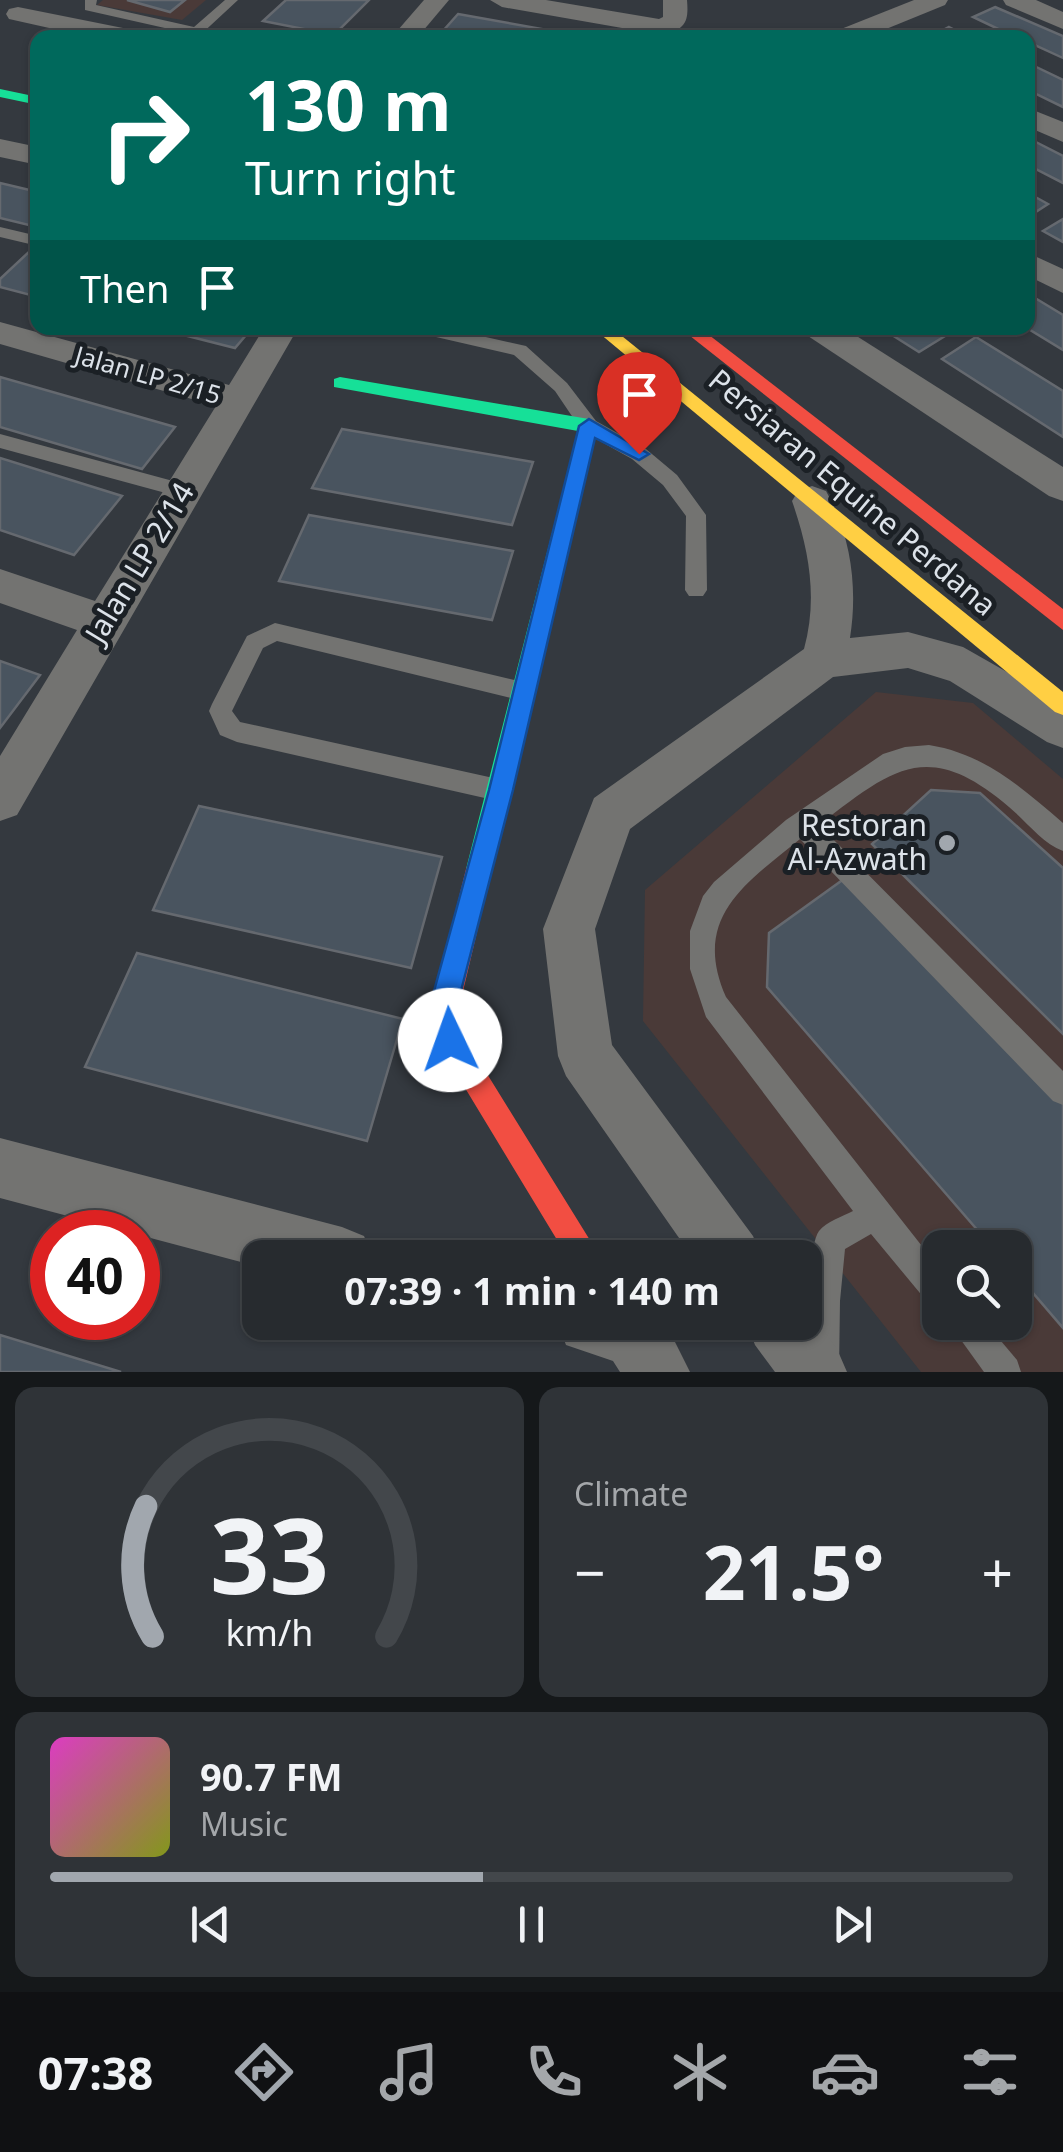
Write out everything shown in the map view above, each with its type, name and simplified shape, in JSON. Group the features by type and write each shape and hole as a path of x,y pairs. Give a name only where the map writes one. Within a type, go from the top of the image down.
{"street":[{"path":"412,30 436,0"},
{"path":"502,0 670,22"},
{"path":"868,30 936,0"},
{"path":"1015,0 1063,21"},
{"path":"18,13 96,30"},
{"path":"0,92 30,99"},
{"path":"1035,119 1063,133"},
{"path":"0,148 30,154"},
{"path":"1035,267 1063,283"},
{"name":"Jalan LP 2/15","path":"0,333 238,400"},
{"name":"Jalan LP 2/14","path":"2,787 276,335"},
{"name":"Persiaran Equine Perdana","path":"610,335 1063,706"},
{"name":"Persiaran Equine Perdana","path":"698,335 1063,621"},
{"path":"831,335 1063,486"},
{"path":"340,383 589,426 448,991 446,1024 459,1055 575,1240"},
{"path":"812,501 828,544 836,590 834,628 823,660"},
{"path":"0,586 105,622"},
{"path":"713,1240 586,1056 569,929 610,814 823,660 908,650 963,666 1063,728"},
{"path":"0,1168 274,1240"},
{"path":"791,1340 814,1372"}],"lane":[{"path":"91,0 89,7 106,13 176,30"},
{"path":"198,30 232,0"},
{"path":"0,232 30,239"},
{"path":"454,335 520,350 561,387 589,426 639,454 670,480 696,515 696,590"},
{"path":"0,440 184,491"},
{"path":"501,790 237,732 228,728 220,711 255,642 276,632 523,691"},
{"path":"922,1272 716,1007 701,976 702,937 713,903 802,824 890,762 908,756 934,756 988,776 1063,839"},
{"path":"802,824 1063,1091"},
{"path":"824,1372 824,1301 831,1240 874,1215"},
{"path":"979,1340 1005,1372"}],"shaded area":[{"path":"103,0 206,0 182,20 97,5"},
{"path":"876,692 973,703 1063,779 1063,1372 921,1372 822,1247 822,1240 816,1240 643,1021 645,890"}],"building":[{"path":"127,0 185,0 170,12"},
{"path":"286,0 369,0 339,30 309,30 263,21"},
{"path":"995,7 1063,36 1063,58 1035,45 1035,30 1000,30 973,17"},
{"path":"458,14 547,30 444,30"},
{"path":"1035,66 1063,80 1063,107 1035,93"},
{"path":"1035,142 1063,156 1063,183 1035,169"},
{"path":"0,183 30,190 30,225 0,218"},
{"path":"1035,197 1048,204 1035,212"},
{"path":"1063,219 1063,242 1043,231"},
{"path":"30,251 30,295 0,287 0,279"},
{"path":"1035,298 1063,315 1063,350 1035,333"},
{"path":"184,335 246,335 235,348"},
{"path":"892,335 947,335 919,352"},
{"path":"976,337 1063,391 1063,437 942,359"},
{"path":"0,377 175,427 142,469 0,427"},
{"path":"342,429 533,462 512,525 312,488"},
{"path":"0,458 122,496 74,555 0,530"},
{"path":"309,515 513,551 492,620 279,581"},
{"path":"0,661 40,675 0,728"},
{"path":"931,790 980,793 1063,868 1063,1034 872,844"},
{"path":"199,806 442,857 411,968 153,910"},
{"path":"844,879 1063,1103 1063,1328 1032,1292 1032,1230 977,1230 767,987 769,933"},
{"path":"137,953 403,1019 367,1141 85,1067"},
{"path":"0,1335 121,1372 0,1372"}],"traffic: fast":[{"path":"0,93 30,99"},
{"path":"340,383 589,426 479,869"}],"traffic: slow":[{"path":"611,335 1063,705"}],"traffic: jam":[{"path":"698,335 1063,621"},
{"path":"479,869 445,1008 450,1040 575,1240"}],"place":[{"name":"Restoran Al-Azwath","path":"947,843"}],"route":[{"path":"450,1040 444,1008 589,426 639,454"}]}
